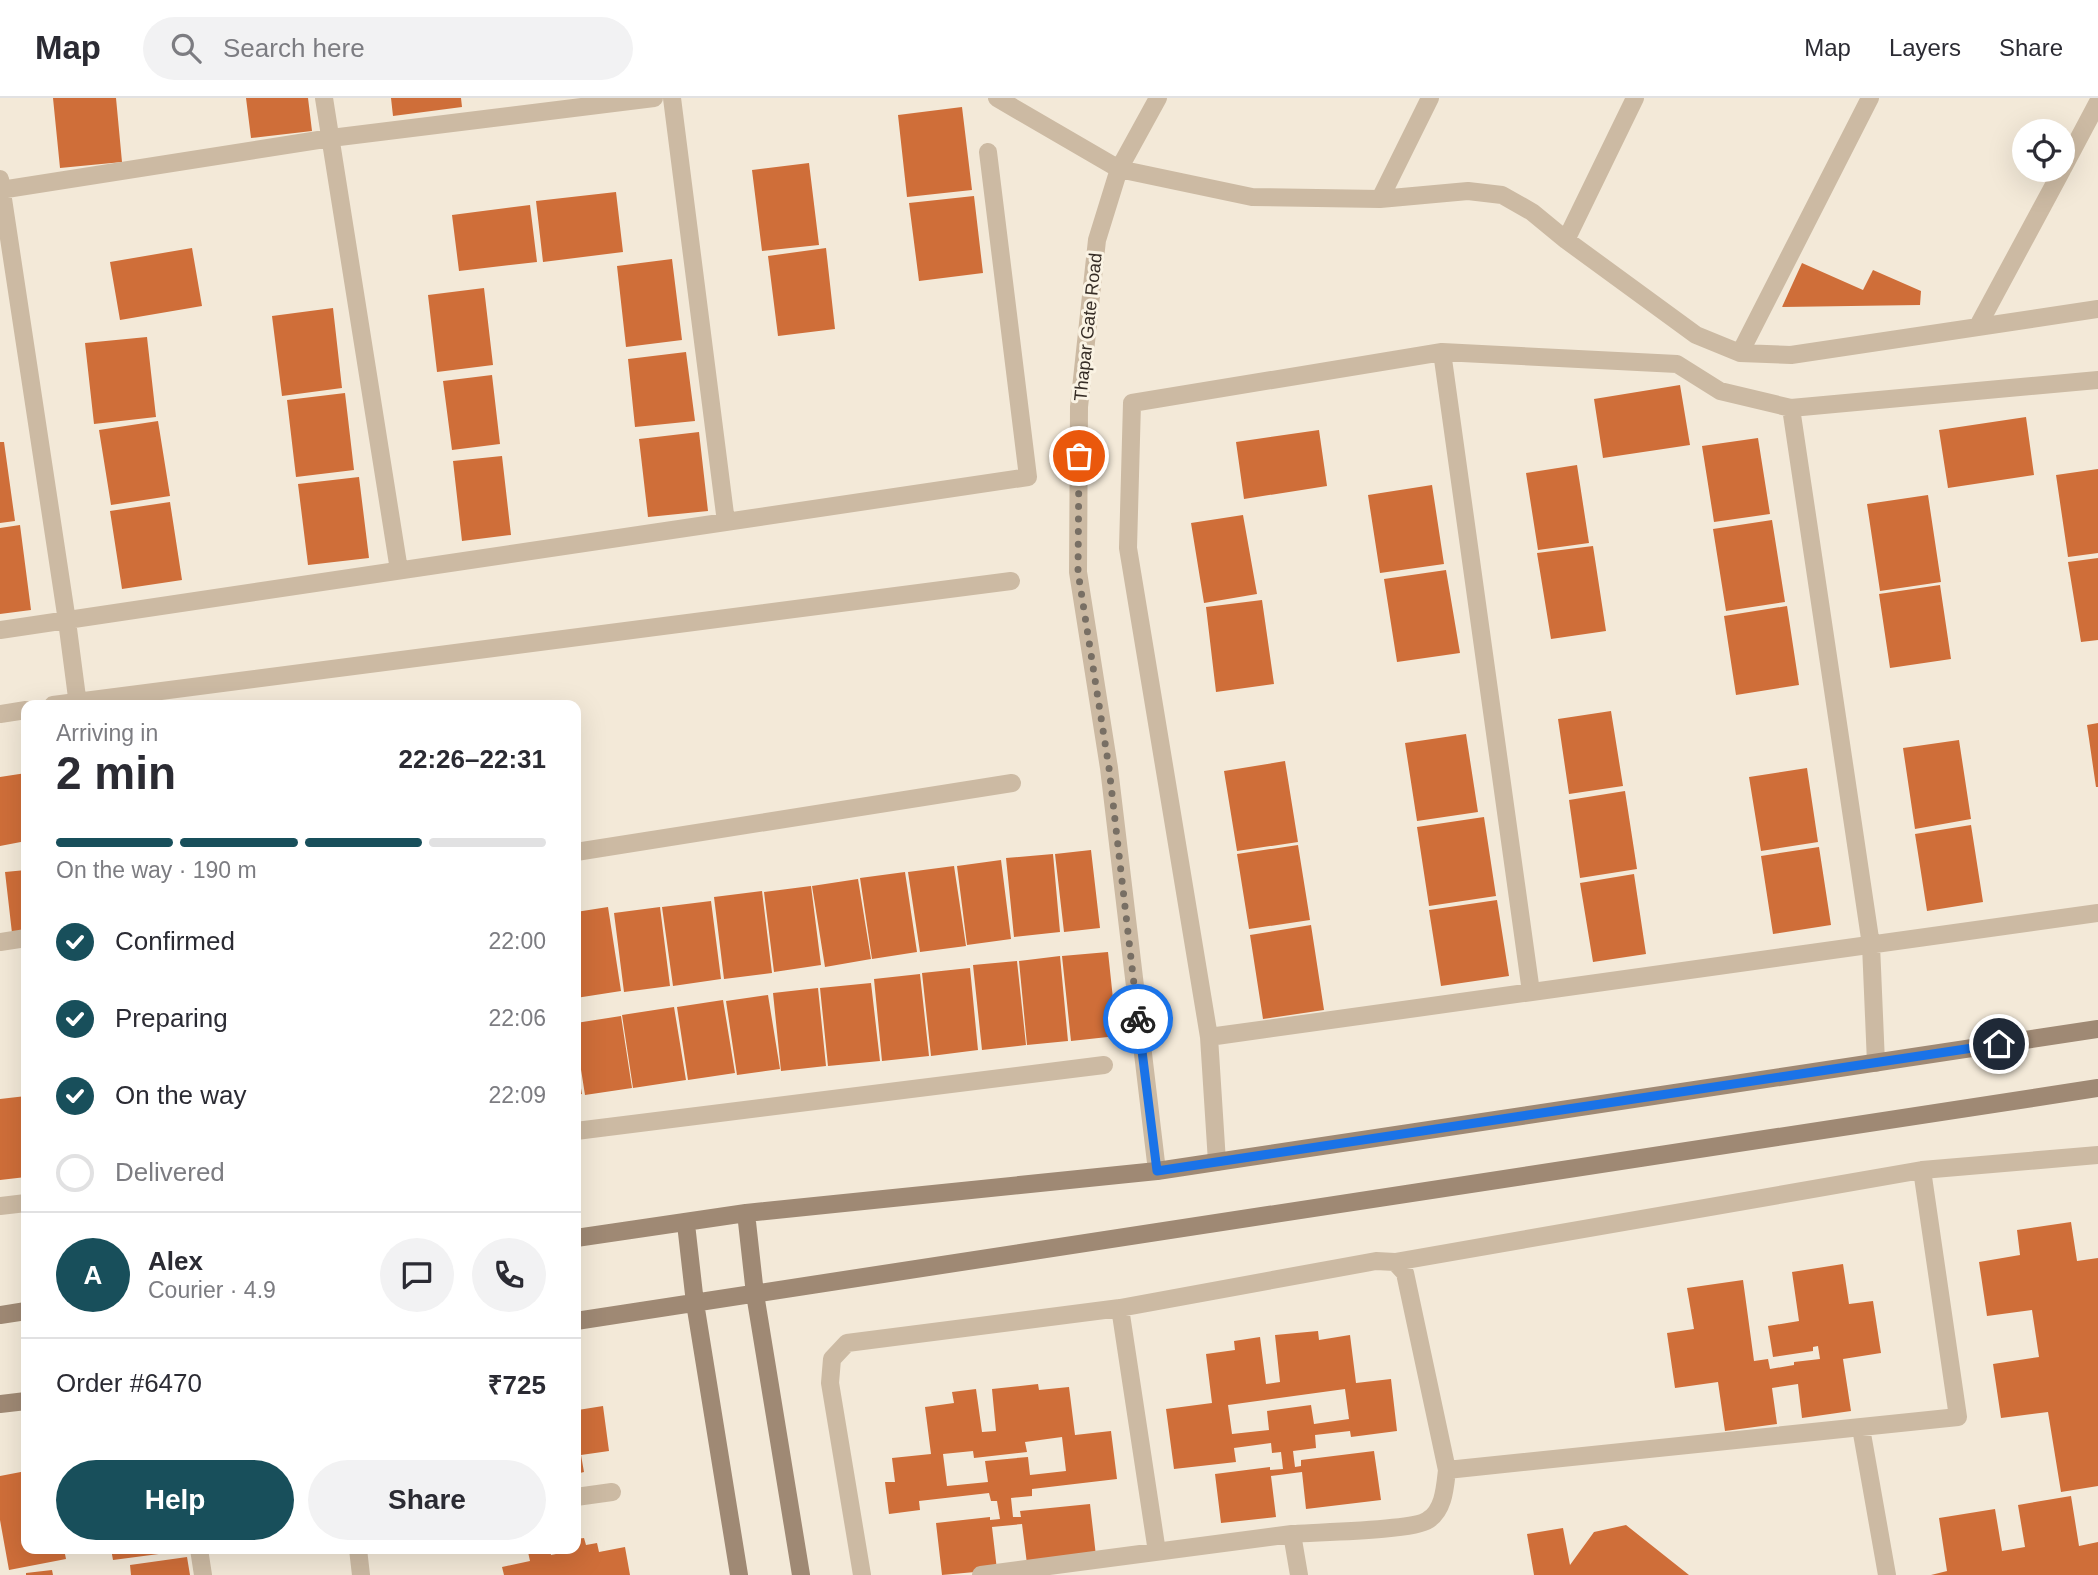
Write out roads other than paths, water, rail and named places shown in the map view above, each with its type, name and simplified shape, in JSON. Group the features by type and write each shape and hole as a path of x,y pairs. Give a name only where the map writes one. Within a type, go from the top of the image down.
{"street":[{"path":"324,98 399,570"},
{"path":"78,700 1,186 331,138 654,98"},
{"path":"672,98 726,522"},
{"path":"998,98 1119,169 1252,197 1380,198 1468,191 1502,195 1532,212 1696,335 1740,353 1791,355 2098,309"},
{"name":"Thapar Gate Road","path":"1157,1171 1109,768 1078,572 1079,407 1097,240 1119,169 1158,98"},
{"path":"1380,198 1430,98"},
{"path":"1566,240 1635,98"},
{"path":"1740,353 1870,98"},
{"path":"2075,146 2098,103"},
{"path":"0,630 1028,477 988,152"},
{"path":"1978,326 2056,182"},
{"path":"1217,1162 1209,1038 1128,548 1132,403 1442,352 1677,364 1720,391 1791,408 2098,380"},
{"path":"1442,352 1531,992"},
{"path":"1791,408 1871,945 1876,1063"},
{"path":"101,700 1011,581"},
{"path":"0,714 21,711"},
{"path":"581,851 1012,783"},
{"path":"1209,1038 2098,913"},
{"path":"0,942 21,939"},
{"path":"581,1237 686,1224 746,1213 1157,1171 2098,1029"},
{"path":"581,1130 1104,1065"},
{"path":"581,1320 2098,1088"},
{"path":"862,1575 830,1383 832,1359 848,1343 1120,1308 1922,1170 2098,1155"},
{"path":"1447,1471 1958,1417 1922,1170"},
{"path":"0,1206 21,1204"},
{"path":"746,1213 755,1294 801,1575"},
{"path":"686,1224 695,1303 739,1575"},
{"path":"981,1575 1017,1573 1292,1534 1401,1527 1428,1520 1443,1500 1447,1471 1405,1273 1395,1262"},
{"path":"1120,1308 1157,1552"},
{"path":"0,1315 21,1312"},
{"path":"0,1404 21,1402"},
{"path":"1861,1428 1887,1575"},
{"path":"581,1496 612,1492"},
{"path":"1292,1534 1299,1575"},
{"path":"201,1554 203,1575"},
{"path":"359,1554 361,1575"}]}
